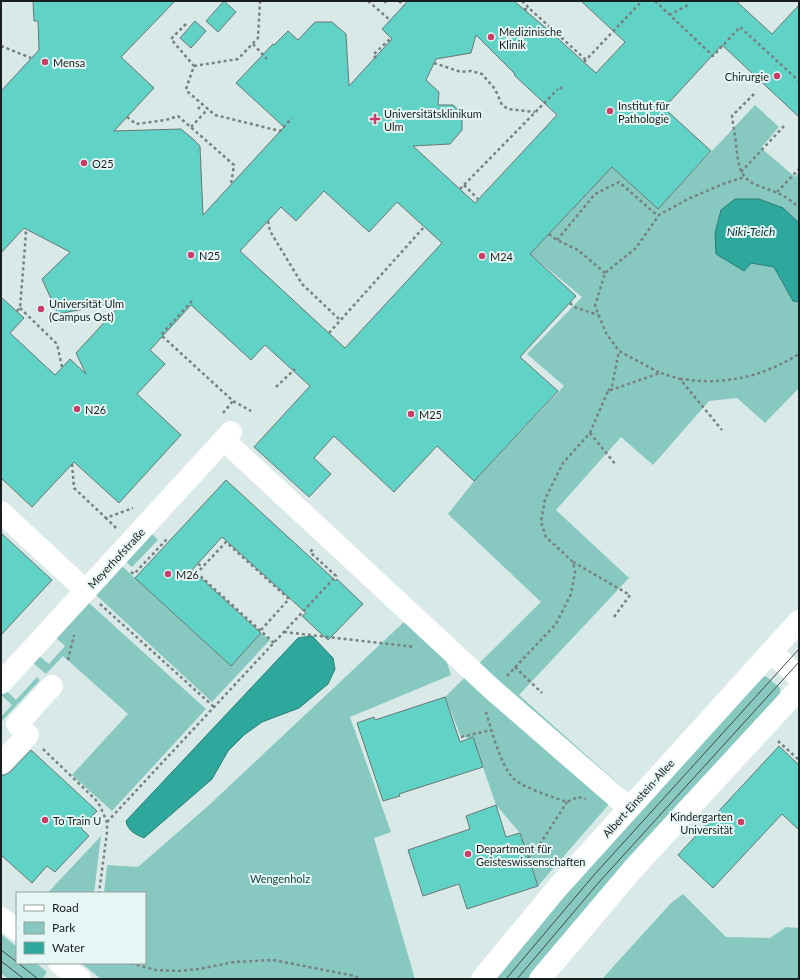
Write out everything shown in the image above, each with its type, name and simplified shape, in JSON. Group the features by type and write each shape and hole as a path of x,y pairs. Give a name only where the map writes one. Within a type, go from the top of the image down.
{"street":[{"name":"Meyerhofstraße","path":"1,683 228,436 489,698"},
{"path":"1,512 86,591"},
{"name":"Albert-Einstein-Allee","path":"482,979 558,887 799,621"},
{"path":"771,652 799,678"},
{"path":"3,757 28,735 17,724 52,686"},
{"path":"540,979 633,869 799,689"},
{"path":"489,698 629,808"},
{"path":"1,918 16,929"},
{"path":"60,964 80,979"}],"path":[{"path":"194,66 238,59 258,38 260,1"},
{"path":"368,1 390,20"},
{"path":"384,2 388,1"},
{"path":"399,1 404,6"},
{"path":"522,1 585,61 642,1"},
{"path":"655,1 713,56 740,27 799,82"},
{"path":"668,14 688,5"},
{"path":"524,9 531,10"},
{"path":"186,24 171,39 194,66"},
{"path":"376,58 373,56 391,38"},
{"path":"253,44 267,59"},
{"path":"1,46 31,58"},
{"path":"434,63 461,72 471,71 482,74 495,88 502,105 508,109 535,112"},
{"path":"194,66 186,88 188,92 215,115 280,131 292,118"},
{"path":"460,189 559,88 564,91"},
{"path":"754,94 732,116 738,166 744,177 757,186 777,192 790,199 799,208"},
{"path":"198,109 202,104"},
{"path":"191,126 208,109"},
{"path":"127,117 136,124 166,120 178,116 234,165 231,184"},
{"path":"741,172 786,124"},
{"path":"777,192 799,169"},
{"path":"744,177 688,199 658,216 636,248 605,273 595,306 606,333 619,351 660,373 680,379 717,381 751,376 779,366 799,354"},
{"path":"557,240 595,194 619,182 658,216"},
{"path":"464,185 478,199"},
{"path":"268,221 270,231 302,284 341,320"},
{"path":"329,333 424,226"},
{"path":"17,311 20,308 26,234 22,230"},
{"path":"549,234 557,240 578,250 605,273"},
{"path":"192,301 161,335 233,401 251,411"},
{"path":"570,303 574,307 598,315"},
{"path":"20,308 57,344 62,367"},
{"path":"614,617 630,594 573,562 546,536 541,522 545,500 563,463 590,433 608,391 612,386 619,351"},
{"path":"276,387 295,369"},
{"path":"608,391 660,373"},
{"path":"680,379 722,430"},
{"path":"590,433 616,465"},
{"path":"72,464 74,488 106,518"},
{"path":"166,536 170,541"},
{"path":"261,630 289,599 226,542 197,573 274,643"},
{"path":"107,822 336,576 310,552"},
{"path":"567,802 529,787 514,778 506,766 491,730 489,698 515,667 556,624 570,594 575,572 573,562"},
{"path":"198,564 203,568"},
{"path":"86,591 214,708"},
{"path":"284,632 414,646 419,648"},
{"path":"515,667 542,693"},
{"path":"461,738 491,730"},
{"path":"28,735 95,799 100,806 107,822 107,832 99,892"},
{"path":"778,741 799,760"},
{"path":"528,858 567,802 578,798 588,799"},
{"path":"134,964 155,970 178,971 199,969 234,962 273,960 355,976 359,979"}],"green space":[{"path":"755,105 779,127 761,148 795,177 799,172 799,388 765,423 737,398 709,401 653,465 621,437 556,510 629,578 519,695 623,788 538,886 520,833 496,805 473,738 461,737 445,697 541,602 448,514 474,481 564,386 527,354 582,297 530,254 612,167 658,209"},
{"path":"151,533 158,540 132,567 125,561"},
{"path":"122,566 231,666 261,633 270,640 212,702 96,595"},
{"path":"88,602 206,709 112,811 72,775 128,714 63,656 46,674 32,662 38,655 49,664 65,646 55,637"},
{"name":"Wengenholz","path":"405,621 444,654 451,675 350,717 391,832 374,838 415,979 101,979 82,964 146,964 146,892 104,892 107,865 138,867 208,806"},
{"path":"764,676 780,688 780,695 533,979 491,979 539,920"},
{"path":"37,677 40,680 1,722 1,717 12,705 1,695 6,690 16,700"},
{"path":"101,836 94,892 49,892"},
{"path":"683,894 726,937 770,938 786,927 799,928 799,979 602,979 671,903"},
{"path":"1,934 16,946 16,964 37,964 47,972 42,979 8,979 1,973"}],"water":[{"name":"Niki-Teich","path":"735,199 759,199 783,208 799,223 799,302 793,301 774,267 751,263 744,271 716,254 715,233 721,210"},
{"path":"312,636 333,658 335,669 328,684 299,708 262,722 244,735 228,751 212,779 144,838 132,832 126,821 298,638"}],"building":[{"path":"33,1 175,1 121,57 154,88 114,131 181,129 193,139 200,146 203,215 284,127 236,83 273,44 274,45 288,31 298,40 315,22 332,22 346,34 349,86 392,39 382,29 408,1 514,1 596,73 625,42 581,1 736,1 772,34 799,5 799,117 722,45 664,108 711,151 658,209 612,167 530,254 576,296 520,357 558,391 474,481 437,446 394,492 334,436 314,458 331,474 309,497 254,447 310,386 265,345 251,360 191,305 150,350 165,364 137,394 181,435 119,503 74,462 32,507 1,478 1,297 24,318 10,333 55,375 70,359 86,374 76,353 124,301 58,314 42,279 70,252 24,228 1,253 1,91 39,50 38,21 34,21","holes":["476,35 515,74 514,75 557,115 475,203 413,146 450,144 462,130 462,113 453,105 438,105 439,92 426,80 436,59 471,53","324,191 369,232 397,202 442,243 345,348 240,251 281,207 296,221"]},
{"path":"224,1 236,12 218,32 206,21"},
{"path":"195,21 206,31 191,48 180,38"},
{"name":"M26","path":"226,480 363,604 328,640 302,616 306,613 222,537 192,570 261,633 231,666 135,578"},
{"path":"1,533 52,580 1,635"},
{"path":"445,697 460,742 473,737 483,767 399,794 400,796 383,801 357,723 374,717 375,720"},
{"name":"Kindergarten Universität","path":"779,746 799,765 799,830 782,814 713,888 678,855"},
{"name":"To Train U","path":"31,750 97,811 81,828 89,836 55,872 47,866 32,883 1,855 1,775 5,775 10,772"},
{"name":"Department für Geisteswissenschaften","path":"496,805 506,837 520,833 538,886 467,909 459,884 423,896 408,850 470,829 466,816"}],"tram line":[{"path":"506,979 594,875 799,649"},
{"path":"517,979 600,881 799,662"},
{"path":"1,950 16,961"},
{"path":"1,961 24,979"},
{"path":"19,964 38,979"}],"place":[{"name":"Medizinische Klinik","path":"491,37"},
{"name":"Mensa","path":"45,62"},
{"name":"Chirurgie","path":"777,76"},
{"name":"Institut für Pathologie","path":"610,111"},
{"name":"Universitätsklinikum Ulm","path":"375,119"},
{"name":"O25","path":"84,163"},
{"name":"N25","path":"191,255"},
{"name":"M24","path":"482,256"},
{"name":"Universität Ulm (Campus Ost)","path":"41,309"},
{"name":"N26","path":"77,409"},
{"name":"M25","path":"411,414"},
{"name":"M26","path":"168,574"},
{"name":"To Train U","path":"45,820"},
{"name":"Kindergarten Universität","path":"741,822"},
{"name":"Department für Geisteswissenschaften","path":"468,854"}]}
